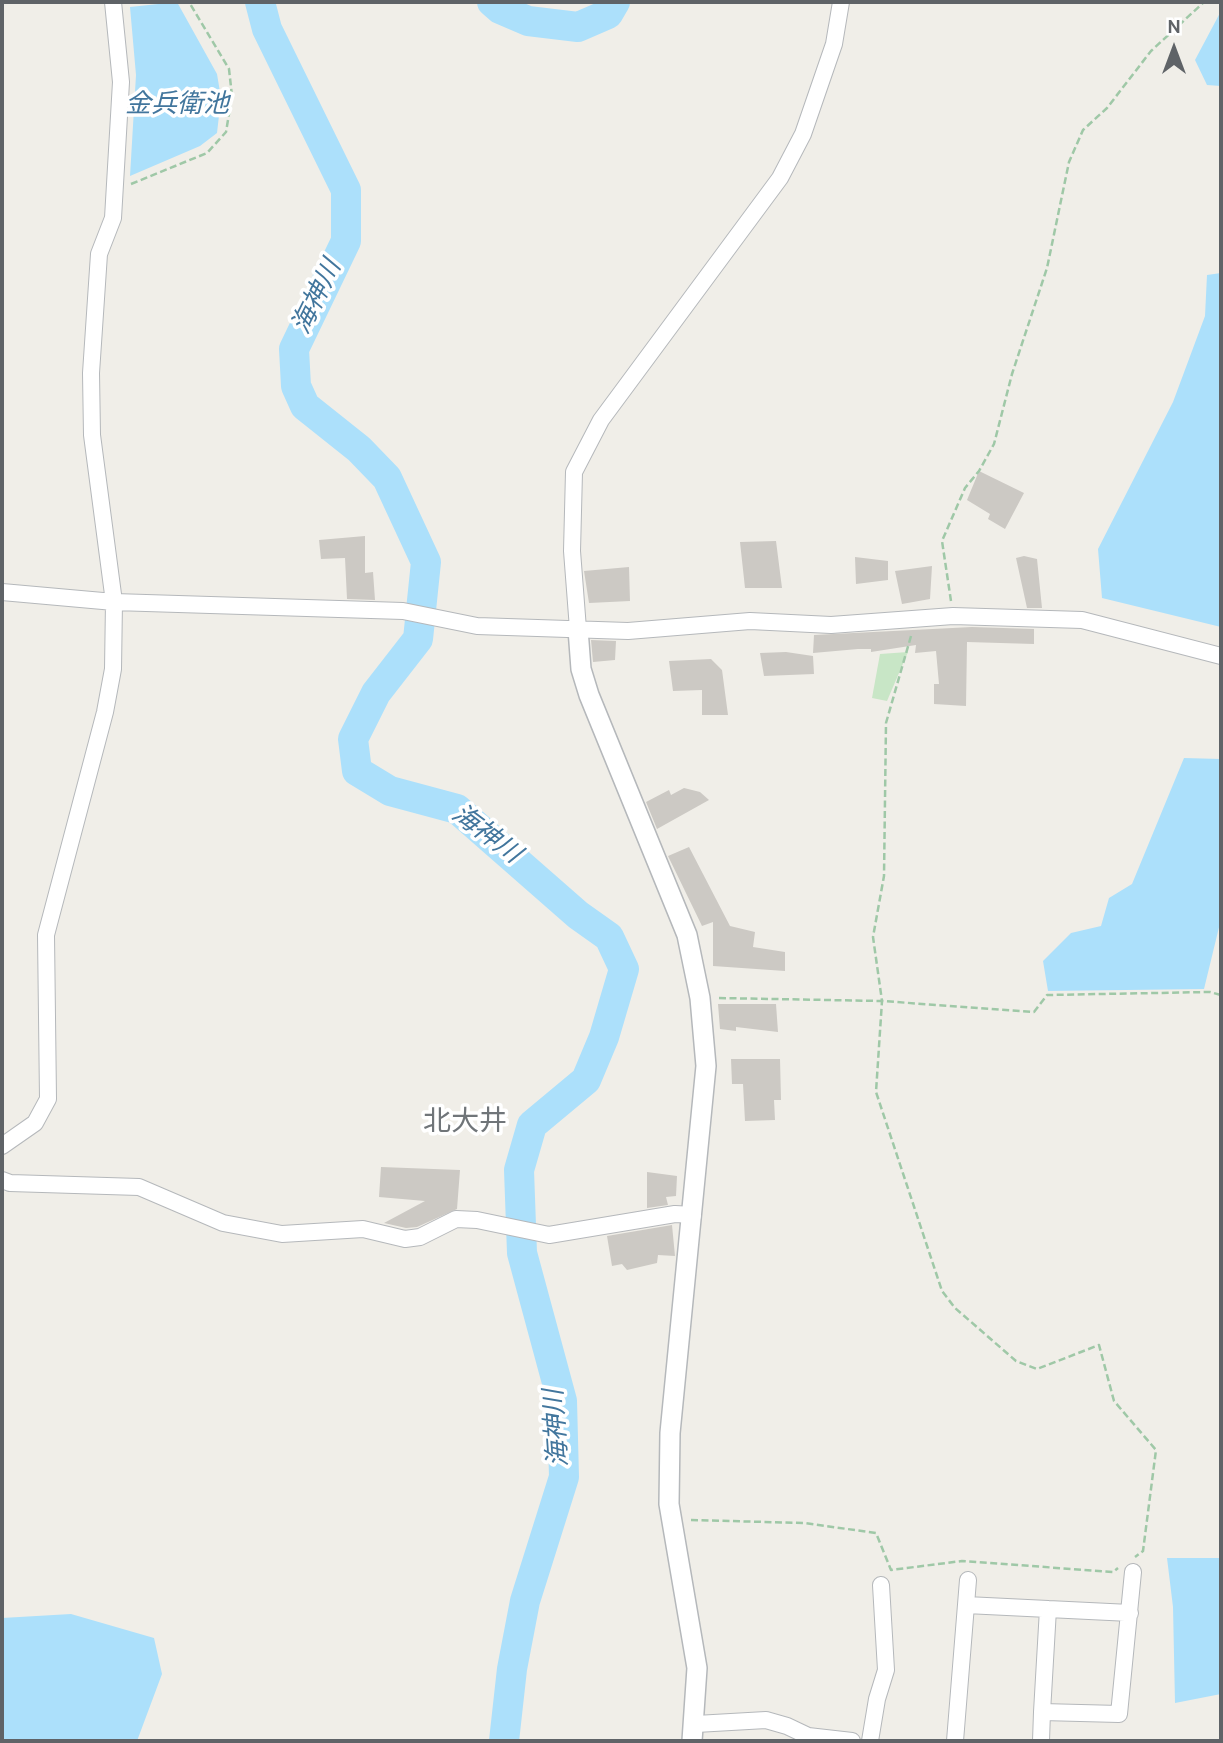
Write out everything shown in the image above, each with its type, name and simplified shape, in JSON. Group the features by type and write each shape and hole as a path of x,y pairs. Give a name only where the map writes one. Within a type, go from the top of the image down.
{"street":[{"path":"4,1140 35,1123 48,1099 46,935 105,712 113,669 114,601 92,435 91,373 99,254 113,219 115,191 121,82 113,2"},
{"path":"841,2 834,44 803,134 780,178 601,420 574,472 572,551 582,669 589,695 687,935 700,998 706,1066 670,1433 671,1520 697,1668 694,1733 766,1720 808,1736 852,1741"},
{"path":"2,592 114,601 403,611 477,626 628,631 750,621 831,625 953,616 1082,620 1221,656"},
{"path":"2,1180 10,1183 139,1187 223,1223 282,1234 363,1229 405,1239 420,1237 456,1219 493,1224 538,1235 606,1227 675,1214 693,1215"},
{"path":"1042,1712 1119,1714 1130,1613 1130,1565"},
{"path":"956,1741 968,1580"},
{"path":"870,1741 877,1699 887,1670 881,1586"},
{"path":"966,1605 1130,1613"},
{"path":"1041,1741 1048,1609"}],"path":[{"path":"115,191 207,153 226,132 232,96 229,69 189,2"},
{"path":"953,616 942,541 965,488 979,471 994,444 1047,268 1069,162 1083,130 1107,108 1151,51 1205,2"},
{"path":"671,1520 804,1523 876,1533 891,1570 962,1561 1113,1572 1130,1565 1143,1552 1156,1450 1114,1401 1099,1345 1037,1369 1016,1362 955,1308 942,1291 876,1092 882,1001 873,937 884,876 886,723 907,657 914,619"},
{"path":"700,998 882,1001 1034,1012 1047,995 1221,995"}],"green space":[{"path":"908,652 887,701 872,698 880,654"}],"water":[{"name":"金兵衛池","path":"177,2 217,74 221,98 217,133 200,146 130,176 136,75 130,7"},
{"path":"1221,11 1221,86 1207,85 1195,60"},
{"path":"1221,273 1221,627 1102,598 1098,549 1173,402 1205,316 1207,275"},
{"path":"1184,758 1221,759 1221,919 1204,989 1048,991 1043,961 1071,933 1101,926 1109,898 1132,884"},
{"path":"1167,1558 1221,1558 1221,1694 1175,1703 1173,1607"},
{"path":"71,1614 154,1638 162,1674 137,1741 2,1741 2,1618"}],"building":[{"path":"979,471 1024,493 1005,529 988,519 990,514 967,500"},
{"path":"365,536 365,573 373,572 375,600 347,599 345,558 321,559 319,540"},
{"path":"776,541 782,588 745,588 740,542"},
{"path":"1024,556 1037,559 1042,608 1027,608 1016,558"},
{"path":"855,557 888,561 888,580 856,584"},
{"path":"932,566 930,599 902,604 895,571"},
{"path":"629,567 630,601 589,603 584,571"},
{"path":"972,627 1034,629 1034,644 967,642 966,706 934,704 934,684 939,684 936,651 915,653 916,645 871,652 871,649 858,649 813,653 814,635"},
{"path":"591,640 616,641 615,660 593,662"},
{"path":"786,652 813,656 814,674 764,676 760,653"},
{"path":"711,659 722,670 728,715 702,715 702,690 673,691 669,661"},
{"path":"684,788 700,792 709,800 657,829 646,802 669,790 671,795"},
{"path":"689,847 730,926 755,932 753,947 785,952 785,971 713,966 713,922 702,926 668,856"},
{"path":"718,1004 776,1004 778,1032 736,1027 736,1031 720,1029"},
{"path":"731,1059 780,1059 781,1100 774,1100 775,1120 745,1121 743,1084 732,1084"},
{"path":"381,1167 460,1170 457,1209 417,1227 406,1228 384,1223 425,1201 379,1197"},
{"path":"647,1172 677,1176 676,1196 666,1197 668,1205 647,1208"},
{"path":"672,1225 675,1256 658,1255 657,1263 627,1270 622,1264 612,1266 607,1236"}],"waterway":[{"name":"海神川","path":"260,2 267,29 346,190 346,241 294,349 296,386 305,406 359,449 387,478 426,562 418,639 376,693 353,739 357,771 390,791 457,809 578,915 609,937 624,969 604,1037 586,1080 532,1125 519,1170 522,1253 562,1401 564,1477 525,1601 512,1669 504,1741"},
{"name":"海神川","path":"492,2 500,9 528,21 578,27 608,14 615,2"}],"district":[{"name":"北大井","path":"465,1124"}]}
